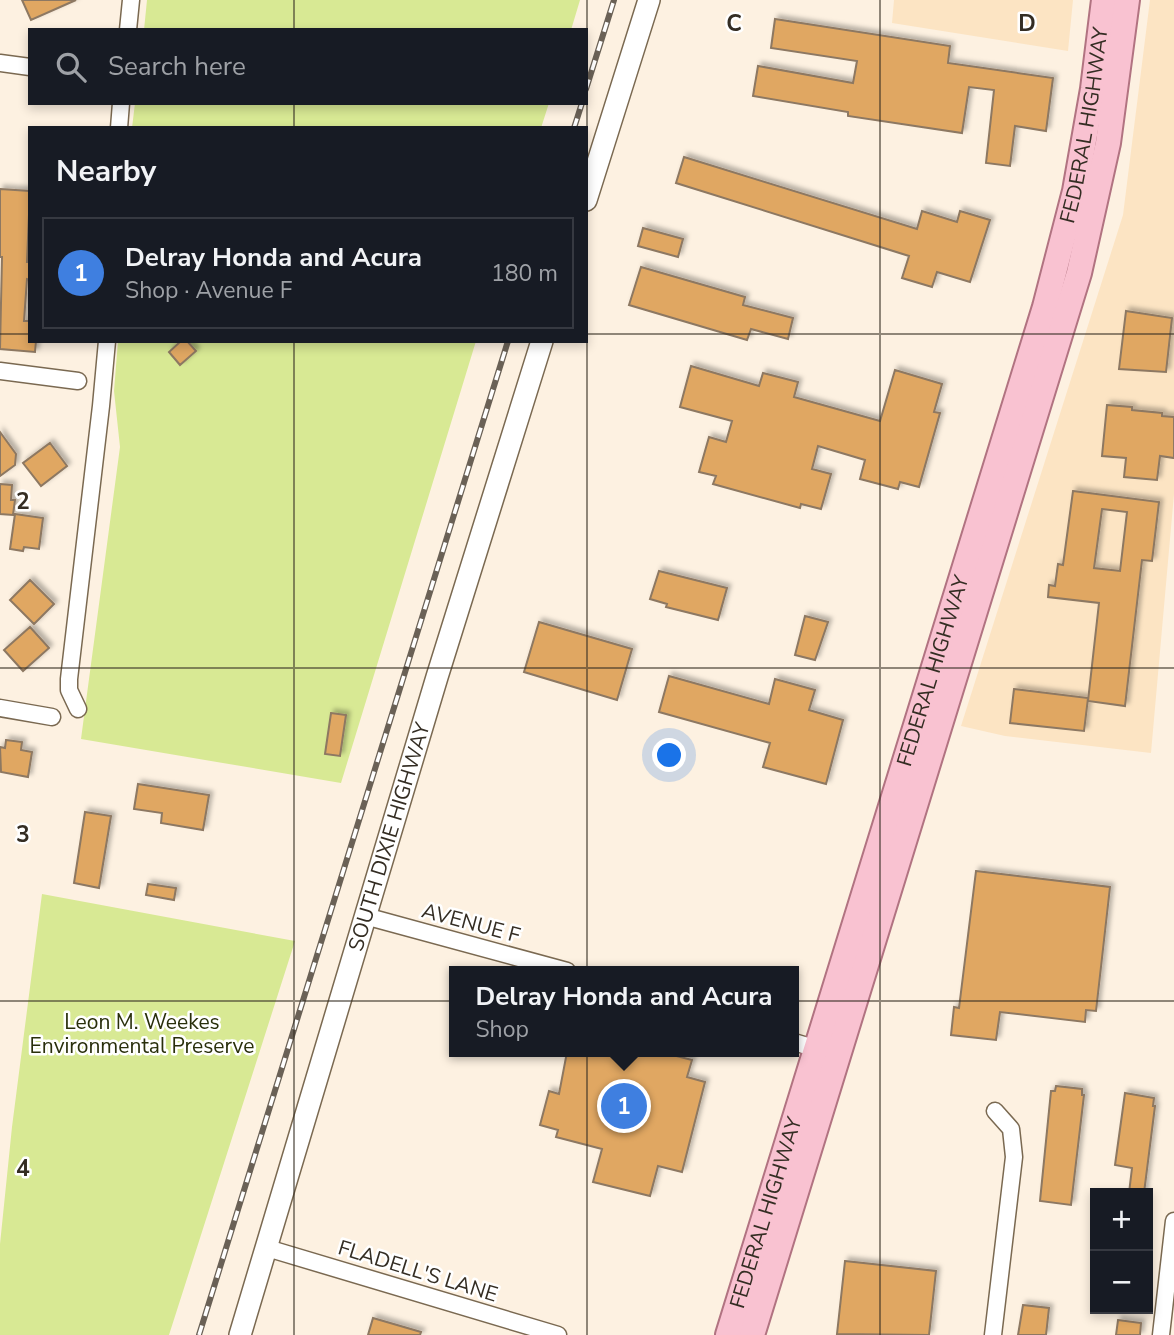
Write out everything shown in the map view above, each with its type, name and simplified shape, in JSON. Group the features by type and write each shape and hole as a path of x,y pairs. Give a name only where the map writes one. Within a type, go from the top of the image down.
{"main road":[{"name":"FEDERAL HIGHWAY","path":"728,1335 805,1045 1042,317 1066,229 1079,166 1093,89 1104,0"},
{"name":"FEDERAL HIGHWAY","path":"752,1335 1063,328 1097,193 1115,99 1127,0"},
{"path":"1079,166 1097,193"}],"street":[{"path":"128,28 131,0"},
{"path":"588,194 649,0"},
{"path":"0,63 28,67"},
{"path":"119,126 121,105"},
{"path":"78,709 69,690 69,679 107,343"},
{"name":"SOUTH DIXIE HIGHWAY","path":"240,1335 437,677 541,343"},
{"path":"0,371 78,381"},
{"path":"0,708 52,716"},
{"name":"AVENUE F","path":"365,916 548,966"},
{"path":"993,1335 1014,1157 1011,1129 995,1111"},
{"path":"1161,1335 1174,1221"},
{"name":"FLADELL'S LANE","path":"267,1248 558,1335"}],"shaded area":[{"path":"894,0 1073,0 1068,51 892,23"},
{"path":"1150,0 1174,0 1174,494 1151,753 1005,736 961,726 1123,215"}],"green space":[{"path":"147,0 580,0 572,28 144,28"},
{"path":"135,105 548,105 542,126 132,126"},
{"path":"118,343 475,343 341,783 81,739 120,447 114,391"},
{"name":"Leon M. Weekes Environmental Preserve","path":"42,894 295,941 169,1335 0,1335 0,1244"}],"building":[{"path":"22,0 76,0 31,20"},
{"path":"775,19 950,46 948,63 1053,78 1046,131 1015,126 1010,166 986,163 994,90 969,87 962,133 848,116 848,112 753,96 758,66 853,83 857,61 771,48"},
{"path":"684,157 917,229 922,211 957,222 960,211 990,220 970,282 937,272 932,287 902,278 909,256 676,183"},
{"path":"0,189 28,191 28,279 24,321 28,321 28,343 36,343 35,352 0,349"},
{"path":"643,228 683,239 678,257 638,246"},
{"path":"641,267 745,297 743,305 793,318 788,339 751,329 747,340 629,305"},
{"path":"1126,311 1172,318 1166,372 1119,369"},
{"path":"179,343 189,343 196,351 180,365 169,352"},
{"path":"691,366 759,386 763,373 798,382 794,397 880,421 895,370 942,384 934,412 940,413 919,487 900,482 898,489 860,479 865,460 818,446 812,469 831,474 821,509 801,504 800,508 713,484 716,476 699,472 709,437 726,442 732,421 680,407"},
{"path":"1107,405 1132,407 1132,410 1174,417 1174,458 1160,456 1157,480 1124,477 1126,458 1102,456"},
{"path":"0,432 16,454 15,465 0,476"},
{"path":"50,443 67,466 41,486 23,463"},
{"path":"0,484 12,485 11,500 15,500 13,515 0,514"},
{"path":"1073,491 1159,502 1152,561 1142,560 1125,706 1088,701 1099,603 1048,597 1049,585 1055,586 1058,564 1063,565","holes":["1102,509 1127,512 1120,571 1094,568"]},
{"path":"15,514 43,518 39,549 10,549"},
{"path":"659,571 727,588 718,620 666,607 667,604 650,599"},
{"path":"30,580 54,604 34,624 10,600"},
{"path":"805,616 828,622 815,660 795,655"},
{"path":"539,622 632,649 617,700 524,672"},
{"path":"30,627 49,648 23,671 4,650"},
{"path":"669,676 769,704 775,679 815,690 809,710 843,720 826,784 763,767 770,743 659,712"},
{"path":"1014,689 1088,698 1084,731 1010,723"},
{"path":"331,713 346,715 340,756 325,754"},
{"path":"6,740 22,742 21,750 32,752 28,777 1,772 0,747 5,748"},
{"path":"138,784 209,795 203,830 161,823 162,813 134,809"},
{"path":"85,812 111,816 99,888 74,883"},
{"path":"976,871 1110,887 1096,1011 1086,1010 1085,1022 1000,1012 996,1040 951,1035 954,1007 959,1008"},
{"path":"148,884 176,888 174,900 146,895"},
{"path":"566,1057 680,1057 692,1060 687,1077 705,1082 682,1172 658,1166 650,1196 593,1182 602,1149 556,1137 558,1130 540,1125 549,1091 559,1094"},
{"path":"1056,1086 1082,1089 1084,1095 1071,1205 1040,1201 1051,1091 1055,1091"},
{"path":"1125,1093 1154,1098 1145,1188 1130,1188 1132,1168 1115,1165"},
{"path":"845,1261 936,1271 929,1335 837,1334"},
{"path":"1023,1305 1049,1308 1046,1335 1018,1335"},
{"path":"373,1318 421,1332 420,1335 368,1335"},
{"path":"1118,1320 1141,1323 1140,1335 1116,1335"}],"railway":[{"path":"588,83 614,0"},
{"path":"575,126 581,105"},
{"path":"199,1335 507,343"}],"place":[{"name":"Delray Honda and Acura","path":"624,1106"}]}
